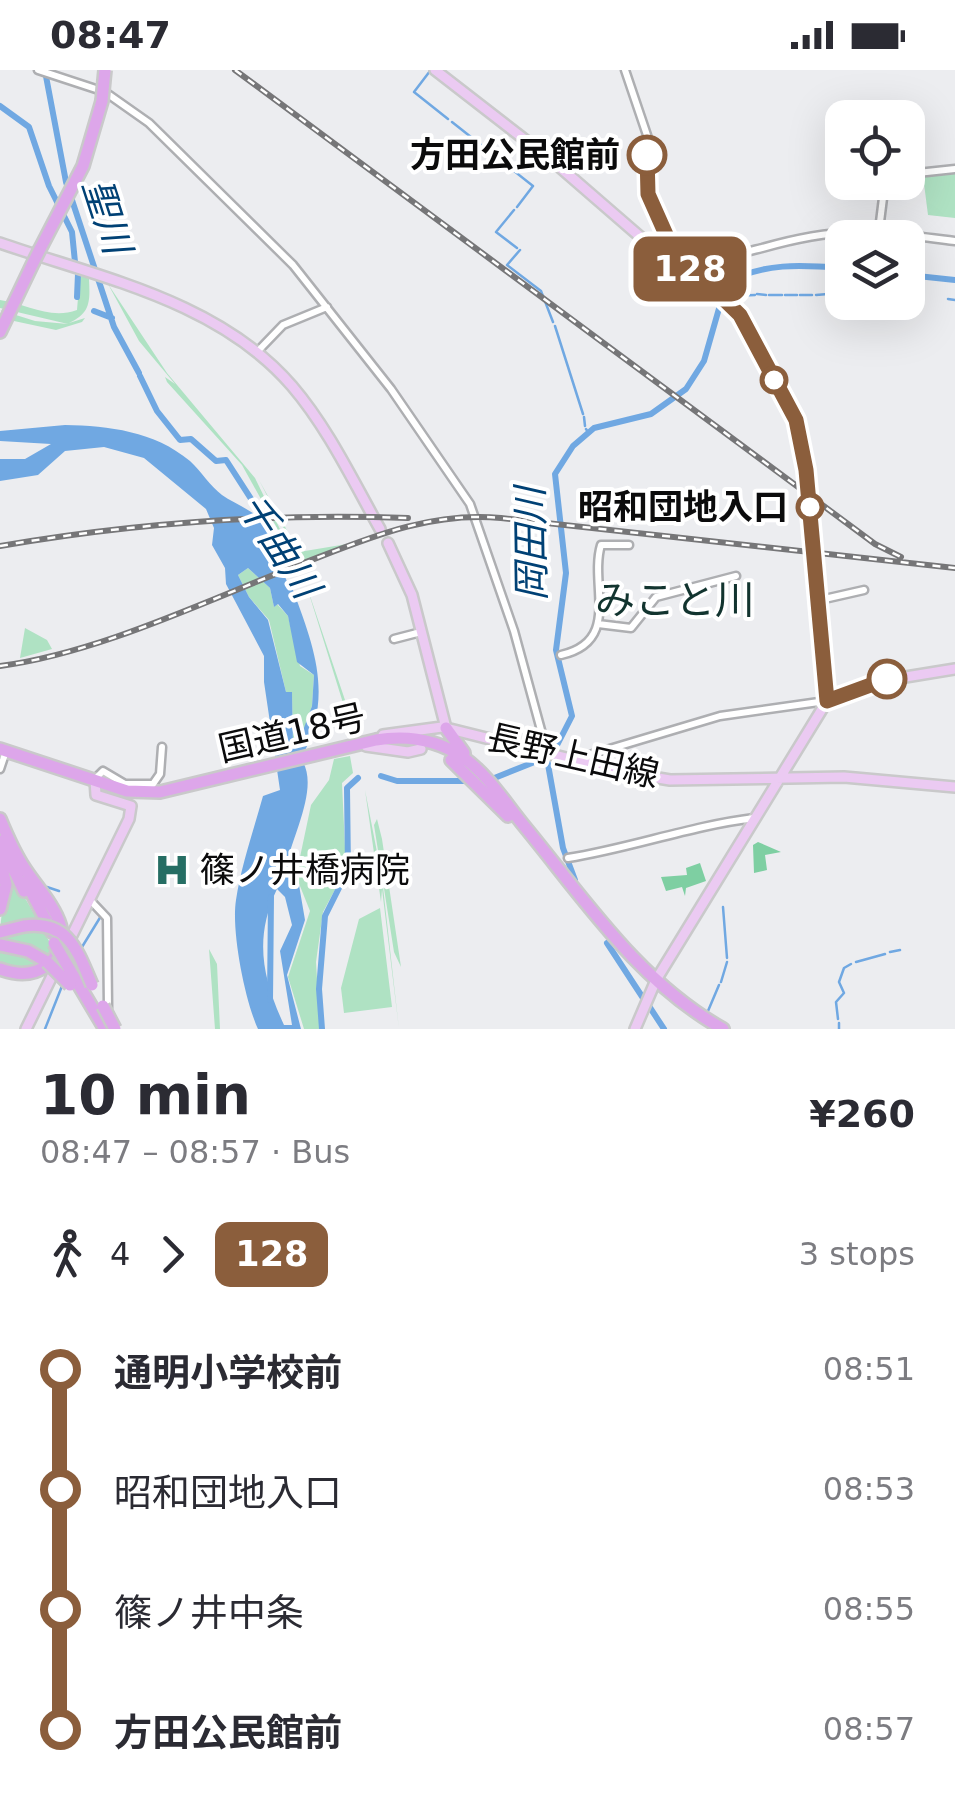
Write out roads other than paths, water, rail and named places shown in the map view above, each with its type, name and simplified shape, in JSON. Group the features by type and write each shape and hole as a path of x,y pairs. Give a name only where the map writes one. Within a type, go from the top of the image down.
{"highway":[{"path":"0,322 81,164 100,101 103,70"},
{"path":"0,332 12,299"},
{"path":"446,728 450,743 622,953 714,1029"},
{"path":"450,743 456,733 464,731"},
{"name":"国道18号","path":"3,752 25,757 72,778 141,793 178,791 398,738 429,742 455,753 482,780"},
{"name":"国道18号","path":"3,752 94,783"},
{"path":"451,760 482,780 516,819"},
{"path":"1,829 31,903"},
{"path":"1,829 73,978 105,1024"},
{"path":"0,969 19,974 39,970 54,957 62,934 56,911 1,829"},
{"path":"0,850 53,937"},
{"path":"0,859 6,885 0,909"},
{"path":"0,932 46,925 67,935 92,984 105,1024"},
{"path":"0,945 28,950 73,978"},
{"path":"655,982 723,1029"}],"main road":[{"path":"435,70 670,260 700,276 740,315 794,416 804,449 827,701 655,982 635,1029"},
{"path":"0,243 196,313 257,352 311,410 380,529"},
{"name":"長野上田線","path":"388,543 410,590 446,728 670,780 866,778 955,788"},
{"path":"827,701 875,682 955,669"},
{"path":"431,738 446,728"},
{"path":"361,745 407,729 446,728"},
{"path":"361,745 408,752 421,749"},
{"path":"26,1029 127,826 131,806 96,795 94,783"}],"street":[{"path":"40,70 105,92 149,123 282,253 328,307 470,504 552,754"},
{"path":"626,70 648,138 646,186 672,248 670,260"},
{"path":"925,172 955,169"},
{"path":"700,276 732,256 825,232"},
{"path":"925,238 955,240"},
{"path":"257,352 283,326 328,307"},
{"path":"561,655 583,648 598,624 599,549 604,543 630,544"},
{"path":"598,624 631,628 656,598 736,576"},
{"path":"820,600 864,590"},
{"path":"394,640 422,631"},
{"path":"575,759 744,711 827,701"},
{"path":"94,783 103,770 125,784 153,784 160,774 162,747"},
{"path":"0,768 3,752"},
{"path":"568,858 662,834 754,818"},
{"path":"90,900 107,918 105,1024"}],"water":[{"path":"65,425 114,429 146,437 190,461 218,491 267,525 293,590 318,674 316,715 301,759 308,782 307,796 287,863 288,874 299,885 305,920 287,975 301,1029 258,1029 240,966 235,913 241,874 263,796 280,790 264,682 264,656 226,584 225,568 212,545 214,528 206,509 144,458 104,447 65,451 38,475 0,481 0,459 25,459 51,444 0,441 0,431","holes":["248,568 270,588 274,607 278,604 288,616 297,662 314,675 312,706 298,744 293,745 292,692 286,692 268,620 249,597 238,575","277,889 285,897 292,925 280,951 292,1025 284,1025 276,1007 264,957 265,924"]}],"waterway":[{"name":"聖川","path":"45,71 66,182 114,327 139,373"},
{"path":"430,71 414,92 448,119"},
{"path":"0,106 29,127 49,186 72,232 75,262"},
{"path":"452,122 533,186 517,207"},
{"path":"514,210 496,232 517,248"},
{"path":"520,250 507,265 541,291 553,322"},
{"name":"岡田川","path":"487,781 552,755 572,716 556,650 566,573 555,474 573,446 594,428 651,414 686,389 704,361 726,284 768,268 825,267"},
{"path":"77,297 78,274"},
{"name":"岡田川","path":"925,277 955,280"},
{"name":"岡田川","path":"722,289 725,294"},
{"path":"757,294 766,295"},
{"path":"816,295 825,294"},
{"path":"732,296 755,295"},
{"path":"769,295 782,295"},
{"path":"785,295 797,295"},
{"path":"800,295 812,295"},
{"path":"948,299 955,300"},
{"path":"94,311 112,318"},
{"path":"555,326 583,414"},
{"name":"聖川","path":"140,376 157,411 180,440 191,439 216,461 226,460 264,519 264,530"},
{"path":"584,417 585,426"},
{"name":"岡田川","path":"547,759 563,848 575,880"},
{"name":"岡田川","path":"381,776 397,781 470,781"},
{"name":"岡田川","path":"322,1029 319,989 325,916 348,870 347,788 358,778"},
{"path":"47,887 59,891"},
{"name":"千曲川","path":"270,1000 271,897"},
{"path":"723,907 727,958"},
{"path":"82,947 101,916"},
{"name":"岡田川","path":"607,943 643,998"},
{"path":"890,952 900,950"},
{"path":"856,962 885,954"},
{"path":"721,982 727,962"},
{"path":"838,1019 836,1002 844,993 839,982 844,968 851,964"},
{"path":"708,1011 719,985"},
{"path":"45,1029 62,986"},
{"name":"岡田川","path":"647,1003 664,1029"},
{"path":"839,1023 839,1029"}],"railway":[{"path":"235,70 875,544 901,557"},
{"path":"0,546 101,531 203,522 408,518"},
{"path":"0,666 112,638 371,538 447,519 501,518 955,568"}],"place":[{"name":"方田公民館前","path":"647,155"},
{"name":"昭和団地入口","path":"810,507"},
{"name":"篠ノ井橋病院","path":"172,870"}],"district":[{"name":"みこと川","path":"675,600"}]}
